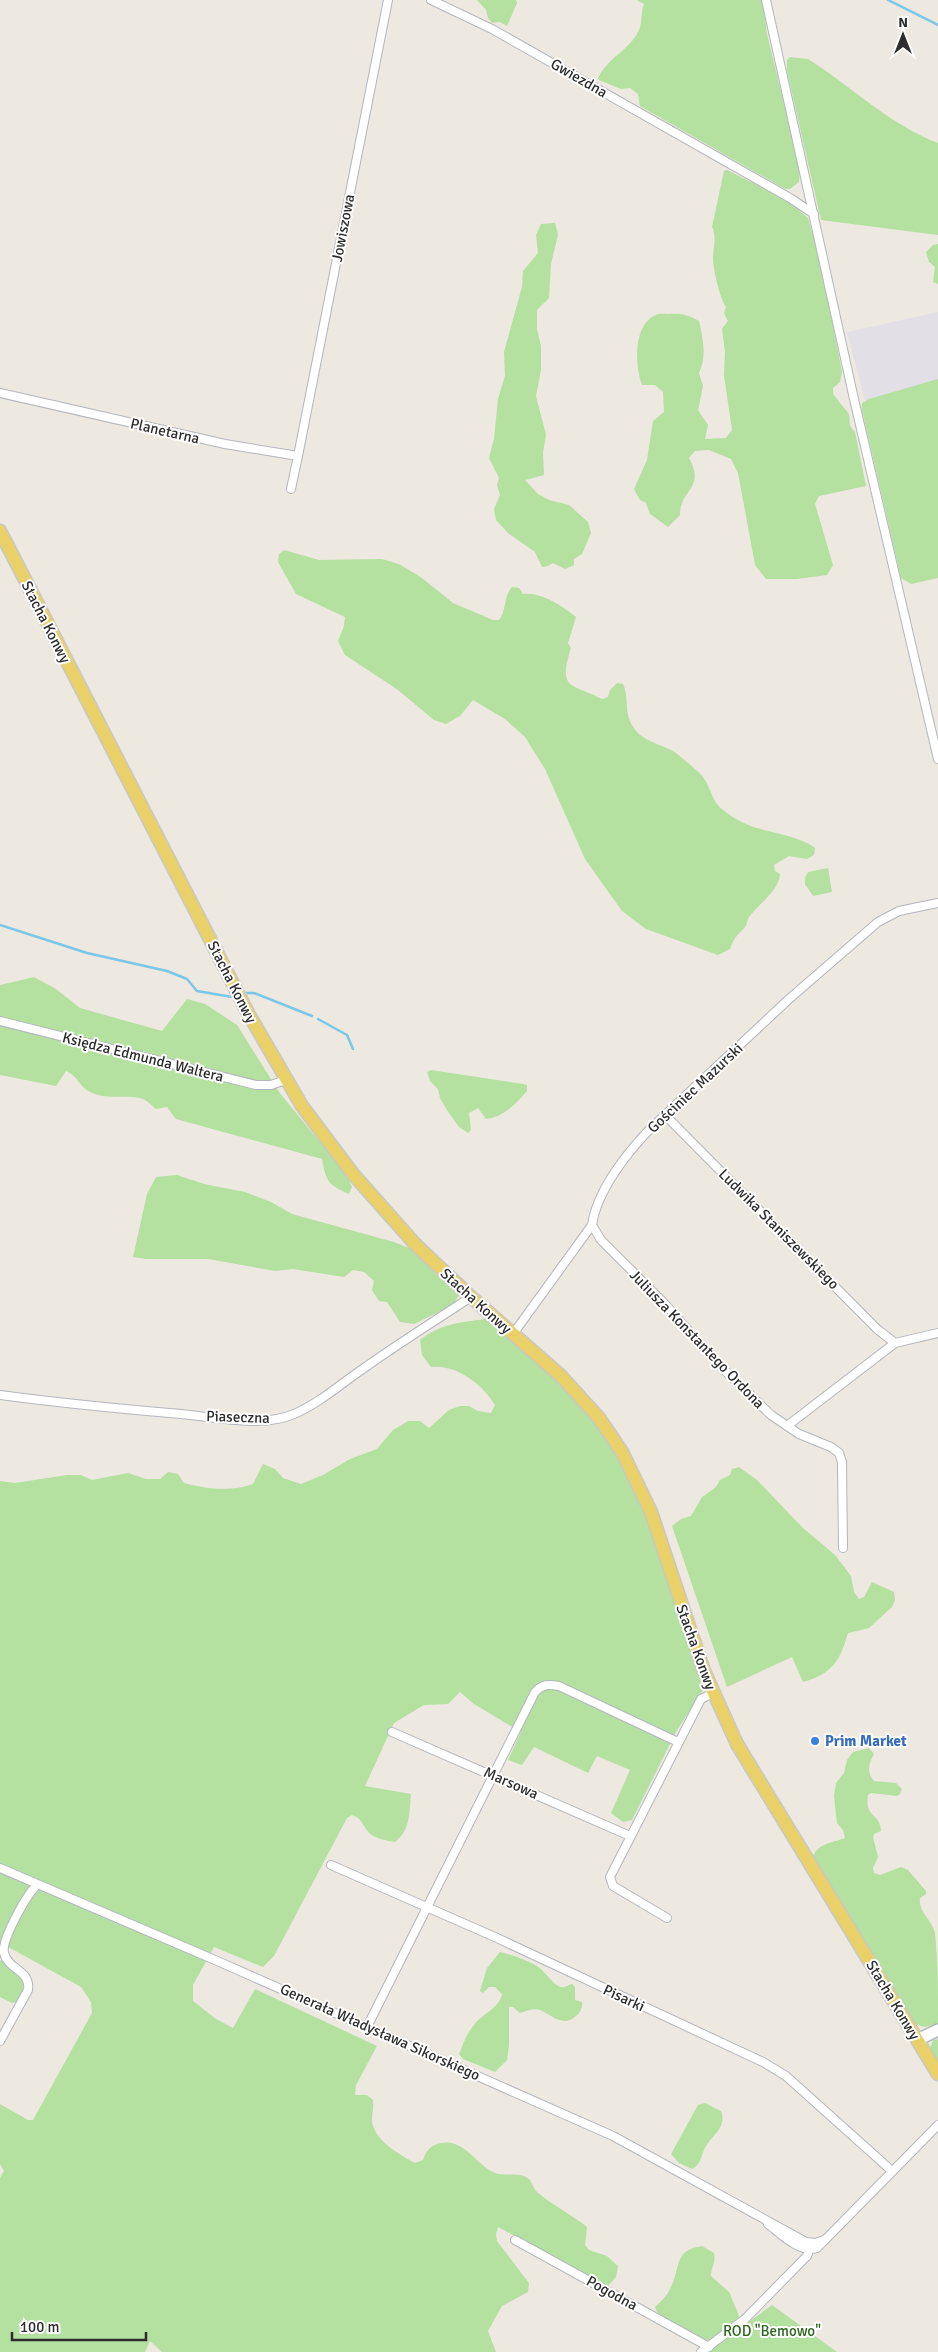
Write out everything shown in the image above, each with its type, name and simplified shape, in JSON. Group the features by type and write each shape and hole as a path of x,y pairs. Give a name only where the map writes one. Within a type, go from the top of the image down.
{"main road":[{"name":"Stacha Konwy","path":"0,531 235,989 286,1080 316,1126 363,1185 416,1244 583,1399 599,1418 631,1467 651,1512 694,1643 713,1693 753,1771 938,2074"}],"street":[{"name":"Jowiszowa","path":"298,456 388,0"},
{"name":"Gwiezdna","path":"431,0 492,28 725,163 790,198 814,214"},
{"path":"766,0 900,595 935,731 938,759"},
{"name":"Planetarna","path":"0,393 225,444 298,456"},
{"path":"291,489 298,456"},
{"name":"Gościniec Mazurski","path":"513,1334 592,1225 594,1214 618,1165 632,1147 664,1114 789,999 878,922 899,911 938,903"},
{"name":"Księdza Edmunda Waltera","path":"0,1021 256,1085 271,1085 286,1080"},
{"name":"Ludwika Staniszewskiego","path":"664,1114 877,1329 895,1343"},
{"name":"Juliusza Konstantego Ordona","path":"592,1225 601,1240 665,1304 718,1364 771,1415 798,1434 832,1447 841,1458 843,1548"},
{"name":"Piaseczna","path":"0,1395 86,1406 235,1419 269,1420 282,1418 312,1404 407,1338 471,1297"},
{"path":"787,1426 895,1343 938,1332"},
{"path":"367,2027 492,1775 535,1692 540,1686 548,1684 559,1686 678,1742"},
{"path":"667,1918 611,1884 611,1872 701,1700 713,1693"},
{"name":"Marsowa","path":"392,1732 630,1836"},
{"name":"Pisarki","path":"332,1865 769,2065 786,2076 892,2171"},
{"name":"Generała Władysława Sikorskiego","path":"0,1868 613,2136 813,2247"},
{"path":"0,2041 28,1990 29,1984 26,1976 7,1960 4,1952 5,1943 29,1894 37,1885"},
{"path":"918,2040 938,2030"},
{"path":"701,2352 745,2318 807,2256 813,2247 824,2240 938,2125"},
{"name":"Pogodna","path":"515,2240 709,2347"}],"shaded area":[{"path":"938,312 938,381 866,404 847,332"}],"green space":[{"path":"477,0 516,0 517,3 507,26 500,22 492,23 488,18 486,10"},
{"path":"637,0 763,0 767,34 800,170 799,182 790,189 785,189 640,106 638,94 630,88 621,89 599,80 598,78 602,71 628,46 639,31 644,4"},
{"path":"790,57 808,59 887,116 938,143 938,235 821,220 787,71 787,60"},
{"path":"727,170 788,201 808,218 820,259 842,372 840,382 833,388 833,394 849,414 850,426 855,432 866,486 819,496 815,504 833,565 827,575 797,579 766,579 755,565 738,473 731,459 709,450 695,451 689,458 695,476 694,483 684,499 680,515 668,527 650,514 646,503 640,500 634,489 647,460 653,421 664,412 663,392 655,385 642,385 637,358 642,329 647,321 657,314 681,314 699,321 704,354 699,373 703,386 698,410 708,425 705,439 726,438 732,430 724,375 725,352 722,329 728,321 724,313 726,307 719,291 714,270 715,239 712,227 724,171"},
{"path":"555,223 558,235 551,264 549,298 537,310 537,329 541,346 541,370 536,396 546,435 543,453 544,475 525,480 538,494 549,500 569,505 588,522 591,533 582,554 574,559 574,565 565,569 553,563 542,567 535,552 508,533 496,520 494,509 500,495 497,485 499,478 489,458 494,439 498,399 505,376 504,352 522,287 523,271 538,253 536,235 541,224"},
{"path":"938,244 938,284 933,282 935,267 929,262 926,252 933,245"},
{"path":"938,379 938,578 911,584 901,578 862,410 862,403 869,399"},
{"path":"284,550 319,560 382,559 399,564 422,578 453,603 493,620 499,620 507,595 512,587 519,588 523,594 544,597 558,604 576,617 568,643 571,648 566,671 570,683 602,699 608,697 610,690 617,683 623,684 628,715 632,725 640,735 673,751 701,774 715,801 722,809 745,824 806,843 815,848 814,855 807,859 789,856 774,865 775,871 780,874 776,886 749,917 746,926 735,939 730,949 718,955 646,929 622,911 585,859 545,769 525,737 505,719 473,700 460,716 446,724 434,720 398,690 345,655 338,641 344,626 345,617 296,594 278,562 279,554"},
{"path":"828,868 832,892 813,896 805,884 808,872"},
{"path":"34,977 56,989 80,1008 162,1031 187,999 205,1004 237,1025 279,1092 346,1174 352,1187 349,1194 332,1185 325,1172 322,1159 176,1119 167,1107 156,1109 143,1099 92,1093 66,1071 56,1086 0,1075 0,985"},
{"path":"431,1070 523,1084 527,1085 527,1091 514,1105 498,1116 486,1119 478,1108 469,1113 471,1130 468,1133 459,1127 447,1110 440,1098 438,1089 430,1081 427,1072"},
{"path":"177,1175 204,1184 245,1192 271,1202 292,1214 394,1242 409,1248 459,1295 453,1305 414,1324 400,1322 387,1302 379,1301 372,1290 374,1281 364,1272 353,1270 344,1277 293,1269 275,1271 208,1259 146,1259 133,1257 147,1194 156,1177"},
{"path":"486,1319 576,1396 608,1438 636,1491 654,1538 703,1690 676,1732 632,1820 623,1822 611,1813 630,1770 597,1756 588,1773 534,1747 522,1765 508,1760 521,1732 474,1704 460,1692 448,1704 424,1705 394,1723 365,1786 411,1794 407,1826 404,1832 395,1842 387,1841 371,1835 357,1817 352,1815 347,1818 274,1956 263,1967 214,1947 193,1985 193,2001 216,2019 233,2028 255,1989 377,2046 356,2085 355,2095 367,2095 373,2100 373,2127 388,2146 415,2163 423,2160 427,2151 434,2145 441,2143 456,2144 495,2173 521,2175 529,2179 537,2192 587,2227 585,2245 589,2250 607,2256 618,2266 616,2277 608,2286 498,2227 497,2241 529,2283 528,2292 502,2306 488,2331 496,2352 162,2352 150,2341 145,2352 0,2352 0,2178 4,2171 0,2164 0,2104 28,2120 33,2120 92,2013 91,2002 81,1987 10,1948 0,1946 0,1481 15,1483 67,1475 81,1475 92,1480 128,1473 146,1479 160,1479 168,1472 178,1474 184,1483 201,1487 228,1489 253,1484 263,1464 275,1469 283,1478 301,1484 323,1475 350,1459 377,1449 393,1430 408,1421 420,1421 429,1428 449,1410 460,1406 469,1406 478,1411 491,1413 495,1405 484,1390 460,1372 441,1367 431,1367 422,1355 420,1340 443,1327"},
{"path":"739,1467 757,1480 803,1528 835,1555 851,1576 854,1592 859,1599 864,1597 872,1582 894,1592 895,1600 892,1607 869,1628 848,1633 838,1659 828,1670 813,1679 803,1682 792,1657 727,1687 672,1526 681,1519 691,1516 702,1497 716,1487 720,1480 730,1475 732,1469"},
{"path":"869,1748 874,1754 869,1768 871,1778 874,1781 896,1783 902,1789 897,1796 871,1793 868,1795 868,1808 878,1821 881,1831 874,1834 873,1837 878,1857 873,1868 874,1873 880,1875 901,1867 908,1870 926,1891 926,1894 920,1898 920,1903 935,1933 937,1966 938,2023 929,2027 923,2027 914,2023 813,1856 822,1846 845,1838 843,1830 837,1823 834,1796 836,1783 844,1773 847,1760 853,1752"},
{"path":"500,1952 537,1966 558,1986 564,1987 572,1984 575,1987 575,2000 582,2002 582,2008 571,2019 562,2021 540,2010 520,2013 513,2007 509,2007 507,2060 495,2072 463,2059 459,2054 472,2028 500,1999 502,1994 495,1987 489,1987 483,1993 480,1991 487,1968"},
{"path":"0,1960 23,1976 25,1984 19,2001 12,2003 0,1997"},
{"path":"938,2039 938,2063 930,2049 933,2040"},
{"path":"705,2103 721,2111 722,2121 719,2130 706,2146 700,2162 692,2169 679,2163 671,2154 698,2105"},
{"path":"702,2246 714,2253 711,2276 730,2293 739,2317 711,2341 698,2337 658,2314 655,2307 669,2292 682,2256 693,2248"},
{"name":"ROD \"Bemowo\"","path":"772,2305 837,2352 708,2352"}],"waterway":[{"path":"888,0 938,25"},
{"path":"0,925 87,953 167,971 187,979 197,991 232,997"},
{"path":"246,993 254,993 312,1016"},
{"path":"318,1019 347,1035 353,1049"}],"place":[{"name":"Prim Market","path":"815,1741"}]}
